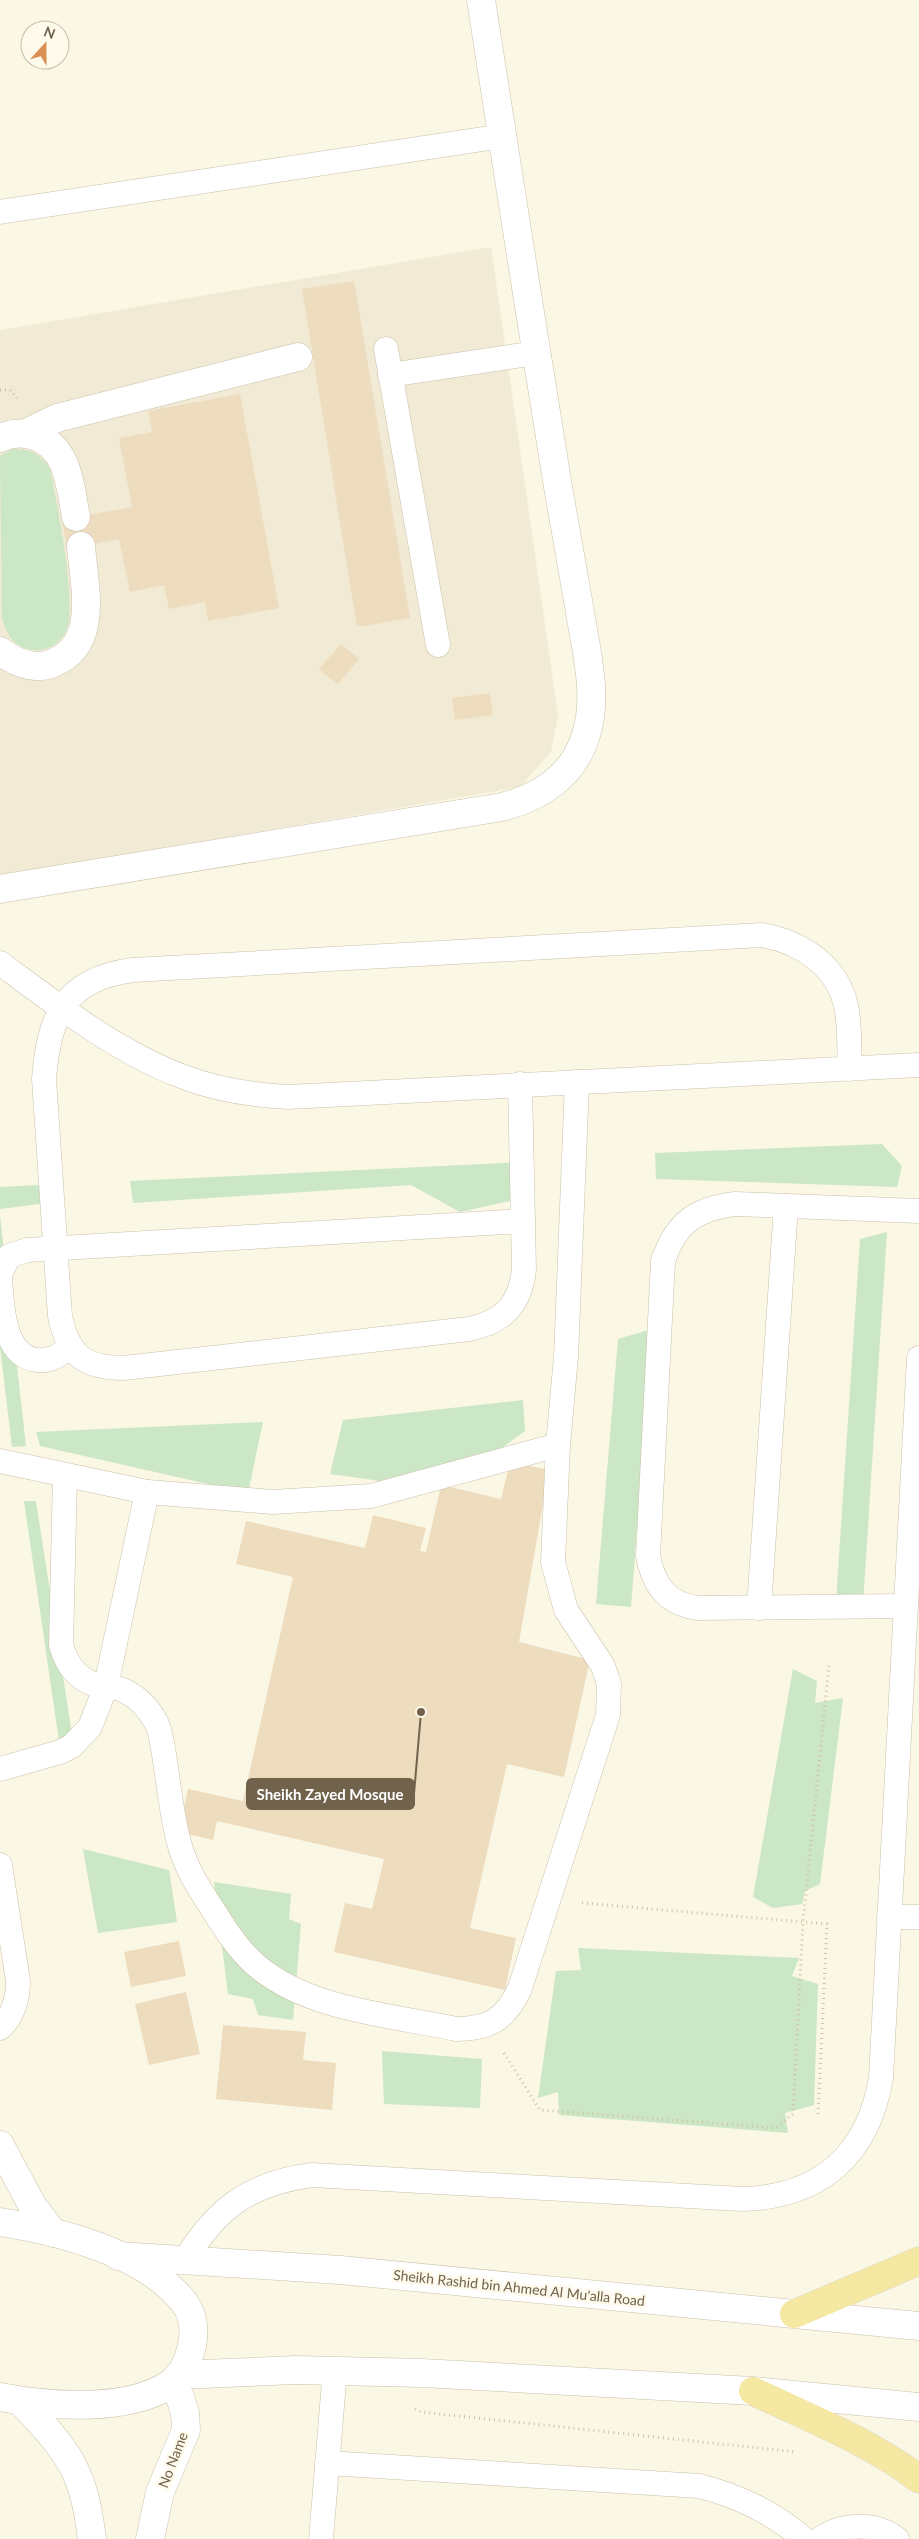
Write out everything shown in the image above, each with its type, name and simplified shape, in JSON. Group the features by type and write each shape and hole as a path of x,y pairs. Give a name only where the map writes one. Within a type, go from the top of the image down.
{"main road":[{"path":"794,2314 919,2261"},
{"path":"753,2391 856,2440 888,2457 919,2478"}],"street":[{"path":"0,889 502,807 526,801 546,789 564,774 578,754 586,734 591,692 587,658 536,353 481,0"},
{"path":"26,433 57,418 298,357"},
{"path":"0,438 9,434 26,433 43,438 56,449 65,464 76,517"},
{"path":"0,652 12,661 29,666 47,666 64,659 76,647 84,631 86,614 81,546"},
{"path":"0,2145 32,2205 53,2233"},
{"path":"0,2222 53,2233 118,2256 148,2271 170,2287 187,2307 194,2333 187,2362 175,2379 150,2393 125,2401 55,2404 10,2399"},
{"name":"Sheikh Rashid bin Ahmed Al Mu'alla Road","path":"118,2256 350,2271 919,2326"},
{"path":"175,2379 335,2370 473,2375 753,2391 919,2407"},
{"name":"No Name","path":"150,2539 160,2492 186,2430 185,2413 175,2379"},
{"path":"10,2399 56,2442 77,2473 88,2509 92,2539"}],"lane":[{"path":"0,212 503,136"},
{"path":"386,349 438,645"},
{"path":"390,375 536,353"},
{"path":"520,1084 523,1222 522,1286 514,1302 502,1316 487,1325 124,1368 94,1365 81,1358 70,1346 60,1316 44,1079 46,1055 61,1009 84,984 100,976 133,970 762,935 782,939 801,947 831,974 841,991 847,1010 850,1069"},
{"path":"0,963 61,1009 151,1064 184,1078 253,1095 288,1097 919,1065"},
{"path":"65,1476 61,1645 72,1669 81,1678 93,1684 122,1690 137,1699 149,1711 158,1726 177,1835 190,1875 228,1932 255,1965 292,1990 334,2004 456,2029 472,2029 487,2025 500,2018 512,2004 520,1988 608,1715 610,1699 609,1684 603,1666 566,1610 553,1562 558,1445 566,1356 578,1082"},
{"path":"906,1606 698,1608 685,1606 663,1593 655,1581 648,1556 663,1261 669,1243 681,1227 696,1214 715,1207 735,1204 919,1211"},
{"path":"759,1608 786,1206"},
{"path":"70,1346 58,1356 44,1361 23,1355 15,1348 8,1334 0,1275 3,1265 9,1256 18,1252 56,1248 523,1222"},
{"path":"185,2260 200,2235 219,2214 240,2198 262,2186 304,2176 742,2199 768,2198 793,2192 816,2181 838,2166 854,2148 868,2126 877,2103 881,2078 919,1358"},
{"path":"0,1461 147,1492 273,1502 371,1496 558,1445"},
{"path":"0,1769 49,1756 72,1746 90,1727 106,1686 147,1492"},
{"path":"0,1866 18,1981 18,1995 14,2009 0,2028"},
{"path":"890,1916 919,1917"},
{"path":"321,2539 335,2370"},
{"path":"327,2463 700,2486 730,2494 760,2507 804,2539"},
{"path":"820,2539 843,2528 860,2526 878,2529 897,2539"}],"path":[{"path":"487,2025 540,2110 776,2128 793,2114 802,1922 829,1665"},
{"path":"549,1900 826,1924 818,2115"},
{"path":"412,2408 421,2412 802,2454"}],"shaded area":[{"path":"491,247 558,716 551,752 520,787 0,876 0,330"}],"green space":[{"path":"13,449 34,453 50,469 66,560 70,608 68,625 58,642 53,646 40,650 27,649 17,644 5,628 2,618 0,456"},
{"path":"882,1144 902,1166 897,1187 656,1179 655,1153"},
{"path":"527,1162 533,1196 460,1212 411,1185 133,1203 130,1181"},
{"path":"60,1184 64,1201 0,1209 0,1187"},
{"path":"0,1216 26,1446 12,1447 0,1347"},
{"path":"887,1232 863,1604 836,1602 860,1239"},
{"path":"652,1329 631,1607 596,1604 618,1339"},
{"path":"523,1400 525,1431 445,1490 330,1474 343,1420"},
{"path":"263,1422 248,1493 40,1446 36,1432"},
{"path":"24,1501 36,1501 73,1741 59,1741"},
{"path":"793,1669 817,1681 815,1703 843,1698 820,1884 805,1891 802,1904 773,1908 753,1897"},
{"path":"83,1849 169,1870 177,1922 98,1933"},
{"path":"214,1882 291,1894 289,1919 301,1924 293,2020 258,2015 253,1999 228,1994"},
{"path":"578,1948 799,1958 792,1976 818,1984 814,2105 785,2113 788,2133 559,2115 558,2092 538,2098 556,1971 581,1970"},
{"path":"382,2051 482,2059 480,2108 384,2104"}],"building":[{"path":"354,281 410,618 357,627 302,289"},
{"path":"240,394 279,608 208,621 205,602 169,609 164,585 130,592 119,539 67,549 62,520 132,507 119,438 152,432 148,411"},
{"path":"341,644 359,659 338,684 319,669"},
{"path":"490,693 493,715 455,720 452,698"},
{"path":"510,1462 549,1470 519,1642 590,1660 564,1777 507,1764 470,1928 516,1938 505,1990 334,1952 345,1903 372,1909 384,1859 217,1821 213,1840 179,1832 188,1789 243,1801 293,1577 236,1564 246,1521 365,1548 373,1515 426,1528 420,1551 426,1552 441,1485 501,1499"},
{"path":"179,1941 186,1976 131,1987 124,1952"},
{"path":"186,1992 200,2054 149,2065 135,2004"},
{"path":"223,2025 306,2032 303,2060 336,2063 332,2110 216,2099"}],"place":[{"name":"Sheikh Zayed Mosque","path":"421,1712"}]}
